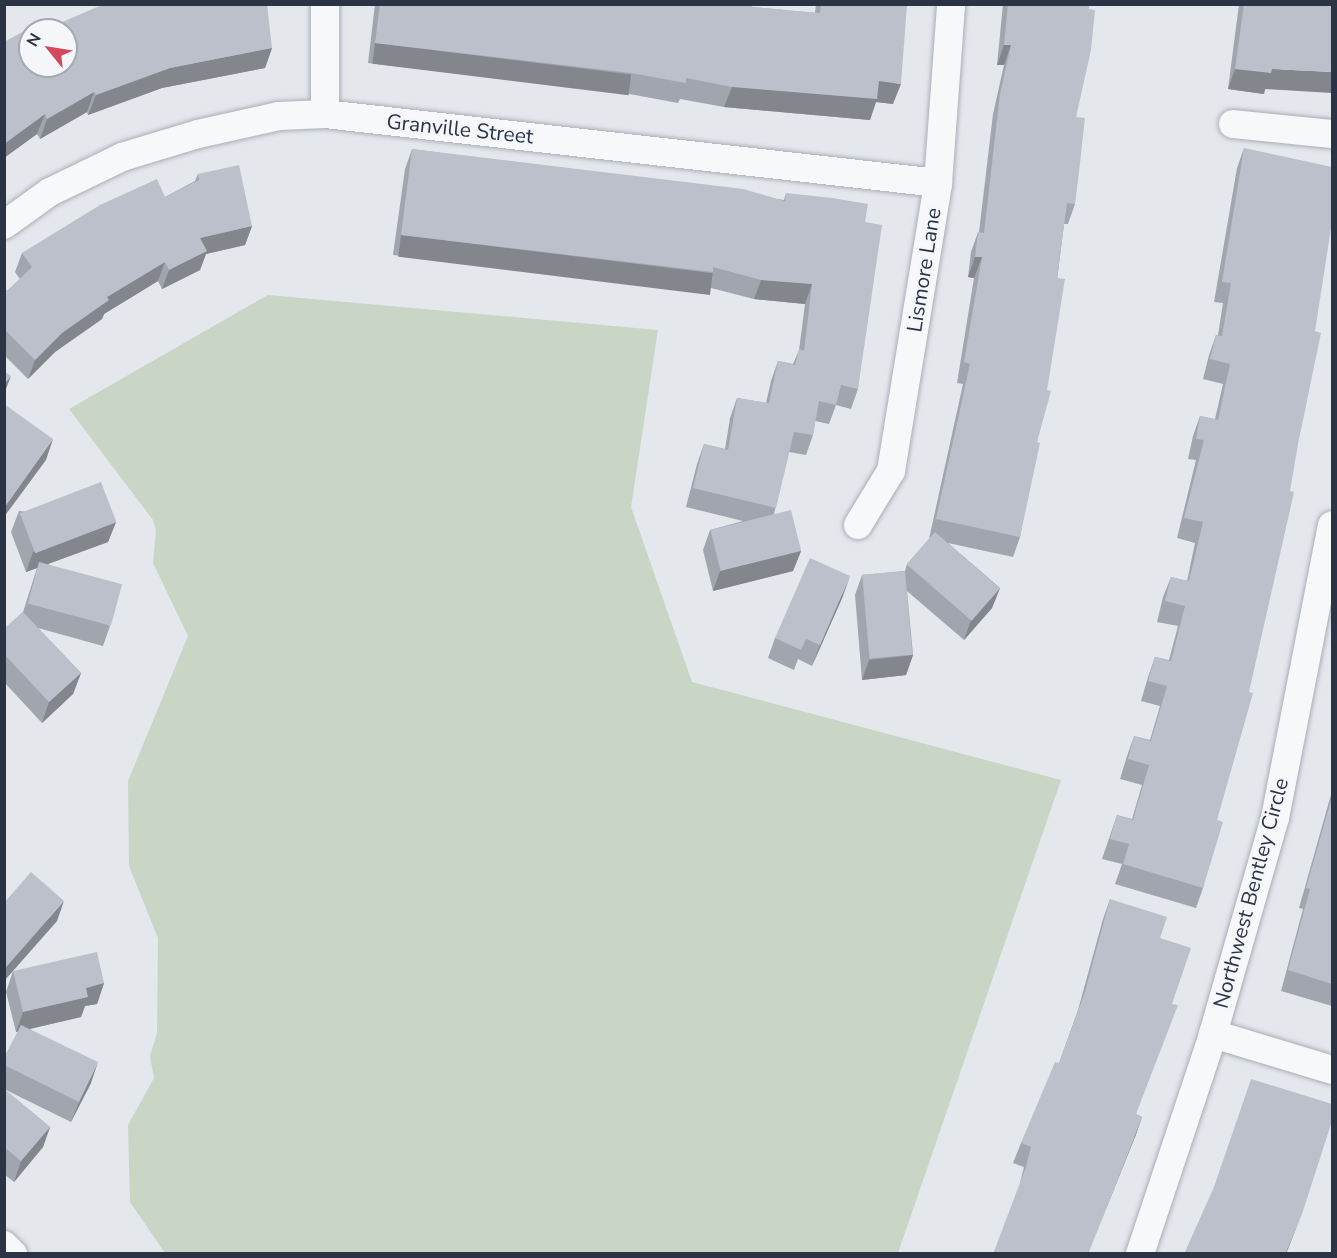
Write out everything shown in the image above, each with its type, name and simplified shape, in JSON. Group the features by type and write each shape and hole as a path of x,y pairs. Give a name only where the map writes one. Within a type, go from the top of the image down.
{"street":[{"path":"324,4 326,114"},
{"name":"Lismore Lane","path":"858,525 891,471 938,183 951,4"},
{"name":"Granville Street","path":"4,225 50,192 122,157 198,134 279,116 326,114 938,183"},
{"path":"1233,124 1332,134"},
{"name":"Northwest Bentley Circle","path":"1140,1254 1213,1034 1275,818 1332,525"},
{"path":"1213,1034 1332,1070"},
{"path":"4,1245 13,1254"}],"green space":[{"path":"268,295 658,330 631,507 692,682 1061,780 898,1253 165,1253 130,1202 128,1125 154,1078 150,1056 157,1033 158,938 129,866 128,781 188,636 153,563 156,530 153,520 69,409"}],"building":[{"path":"104,4 267,4 272,48 170,68 96,95 94,92 47,119 45,114 4,144 4,42 18,34 18,78 78,78 78,18 72,18"},
{"path":"380,4 753,4 752,7 820,13 821,4 907,4 901,84 879,81 877,99 732,87 686,78 686,83 631,73 375,43"},
{"path":"1008,4 1089,4 1088,9 1095,10 1091,50 1076,117 1085,118 1075,204 1067,203 1057,278 1065,279 1047,390 1051,391 1037,442 1040,443 1020,537 936,519 970,364 964,362 982,257 975,257 978,232 984,233 1000,94 1011,45 1004,45"},
{"path":"1244,4 1332,4 1332,72 1272,69 1271,73 1235,69"},
{"path":"1244,148 1332,167 1332,222 1315,331 1321,333 1290,491 1294,492 1249,692 1253,693 1217,820 1223,822 1203,888 1123,864 1129,844 1110,839 1117,815 1133,820 1149,765 1128,759 1134,736 1151,741 1167,686 1148,681 1155,657 1171,661 1185,606 1165,601 1171,577 1189,581 1203,522 1184,518 1204,440 1196,439 1200,416 1218,420 1230,364 1210,359 1216,335 1222,336 1231,283 1222,282"},
{"path":"412,149 743,189 785,201 786,193 868,204 865,222 882,225 858,389 841,385 836,405 819,401 813,435 794,432 776,508 693,488 704,444 728,450 737,398 769,403 778,361 795,365 799,349 804,351 812,284 761,280 713,267 713,272 401,235"},
{"path":"239,165 252,226 200,238 207,251 169,270 165,262 107,297 109,300 62,333 35,360 4,329 4,288 7,291 32,267 22,253 100,205 157,179 165,197 199,180 198,174"},
{"path":"4,371 11,376 4,384"},
{"path":"4,404 53,439 6,505 4,504"},
{"path":"101,482 116,522 35,553 20,513"},
{"path":"791,510 801,551 721,571 710,530"},
{"path":"935,532 1000,588 972,621 907,564"},
{"path":"810,558 850,576 820,645 806,639 801,650 775,638"},
{"path":"39,562 122,584 111,626 28,604"},
{"path":"905,571 912,655 869,658 862,575"},
{"path":"23,612 81,673 49,702 4,654 4,629"},
{"path":"1332,797 1332,984 1288,970 1310,889 1306,888"},
{"path":"31,872 64,901 7,966 4,964 4,903"},
{"path":"1110,899 1167,917 1160,938 1191,948 1172,1004 1178,1005 1136,1114 1142,1117 1088,1254 993,1254 1026,1167 1031,1147 1021,1143 1055,1062 1059,1063 1085,992"},
{"path":"97,952 104,983 86,988 88,997 23,1012 13,971"},
{"path":"21,1025 98,1062 79,1102 4,1065 4,1058"},
{"path":"1251,1079 1332,1104 1332,1121 1303,1211 1285,1254 1184,1254 1214,1187"},
{"path":"4,1089 50,1127 21,1161 4,1147"}]}
